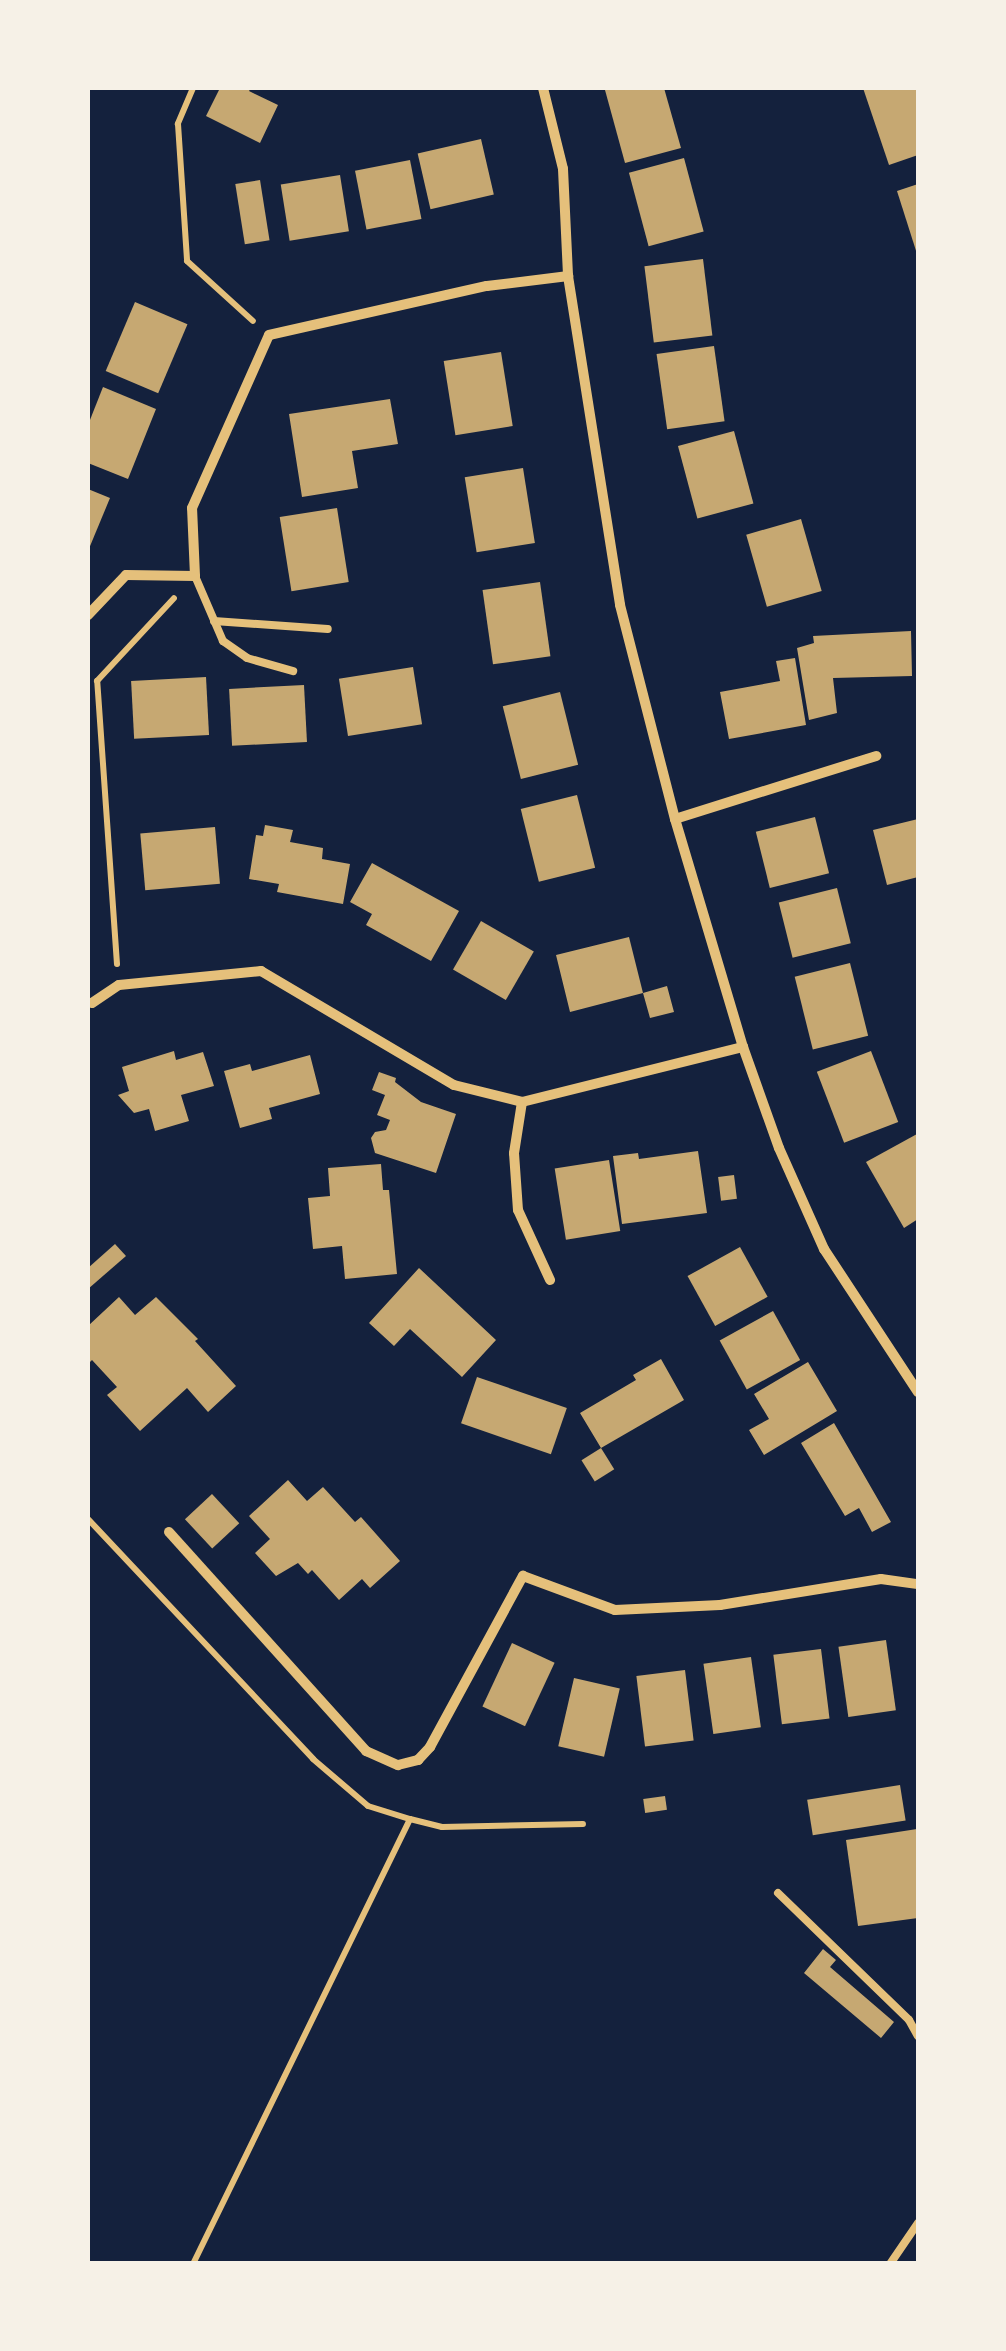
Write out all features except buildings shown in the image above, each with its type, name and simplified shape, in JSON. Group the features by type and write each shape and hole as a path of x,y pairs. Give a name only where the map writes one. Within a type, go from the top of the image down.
{"street":[{"path":"543,88 563,169 568,276 620,605 675,819 743,1047 779,1148 824,1249 918,1392"},
{"path":"88,614 126,575 195,576 192,508 269,336 487,286 568,276"},
{"path":"675,819 876,756"},
{"path":"92,1003 119,985 261,971 454,1085 522,1102 743,1047"},
{"path":"522,1102 514,1154 518,1210 550,1280"},
{"path":"169,1532 366,1752 398,1766 418,1760 430,1747 523,1576 615,1610 720,1605 881,1579 918,1584"}],"lane":[{"path":"195,576 224,642 246,658 293,670"},
{"path":"214,621 328,628"},
{"path":"778,1893 910,2020 918,2036"},
{"path":"890,2264 918,2224"}],"path":[{"path":"193,88 178,124 188,261 269,336"},
{"path":"119,985 97,681 195,576"},
{"path":"88,1519 313,1759 368,1806 442,1827 583,1824"},
{"path":"192,2264 410,1819"}]}
